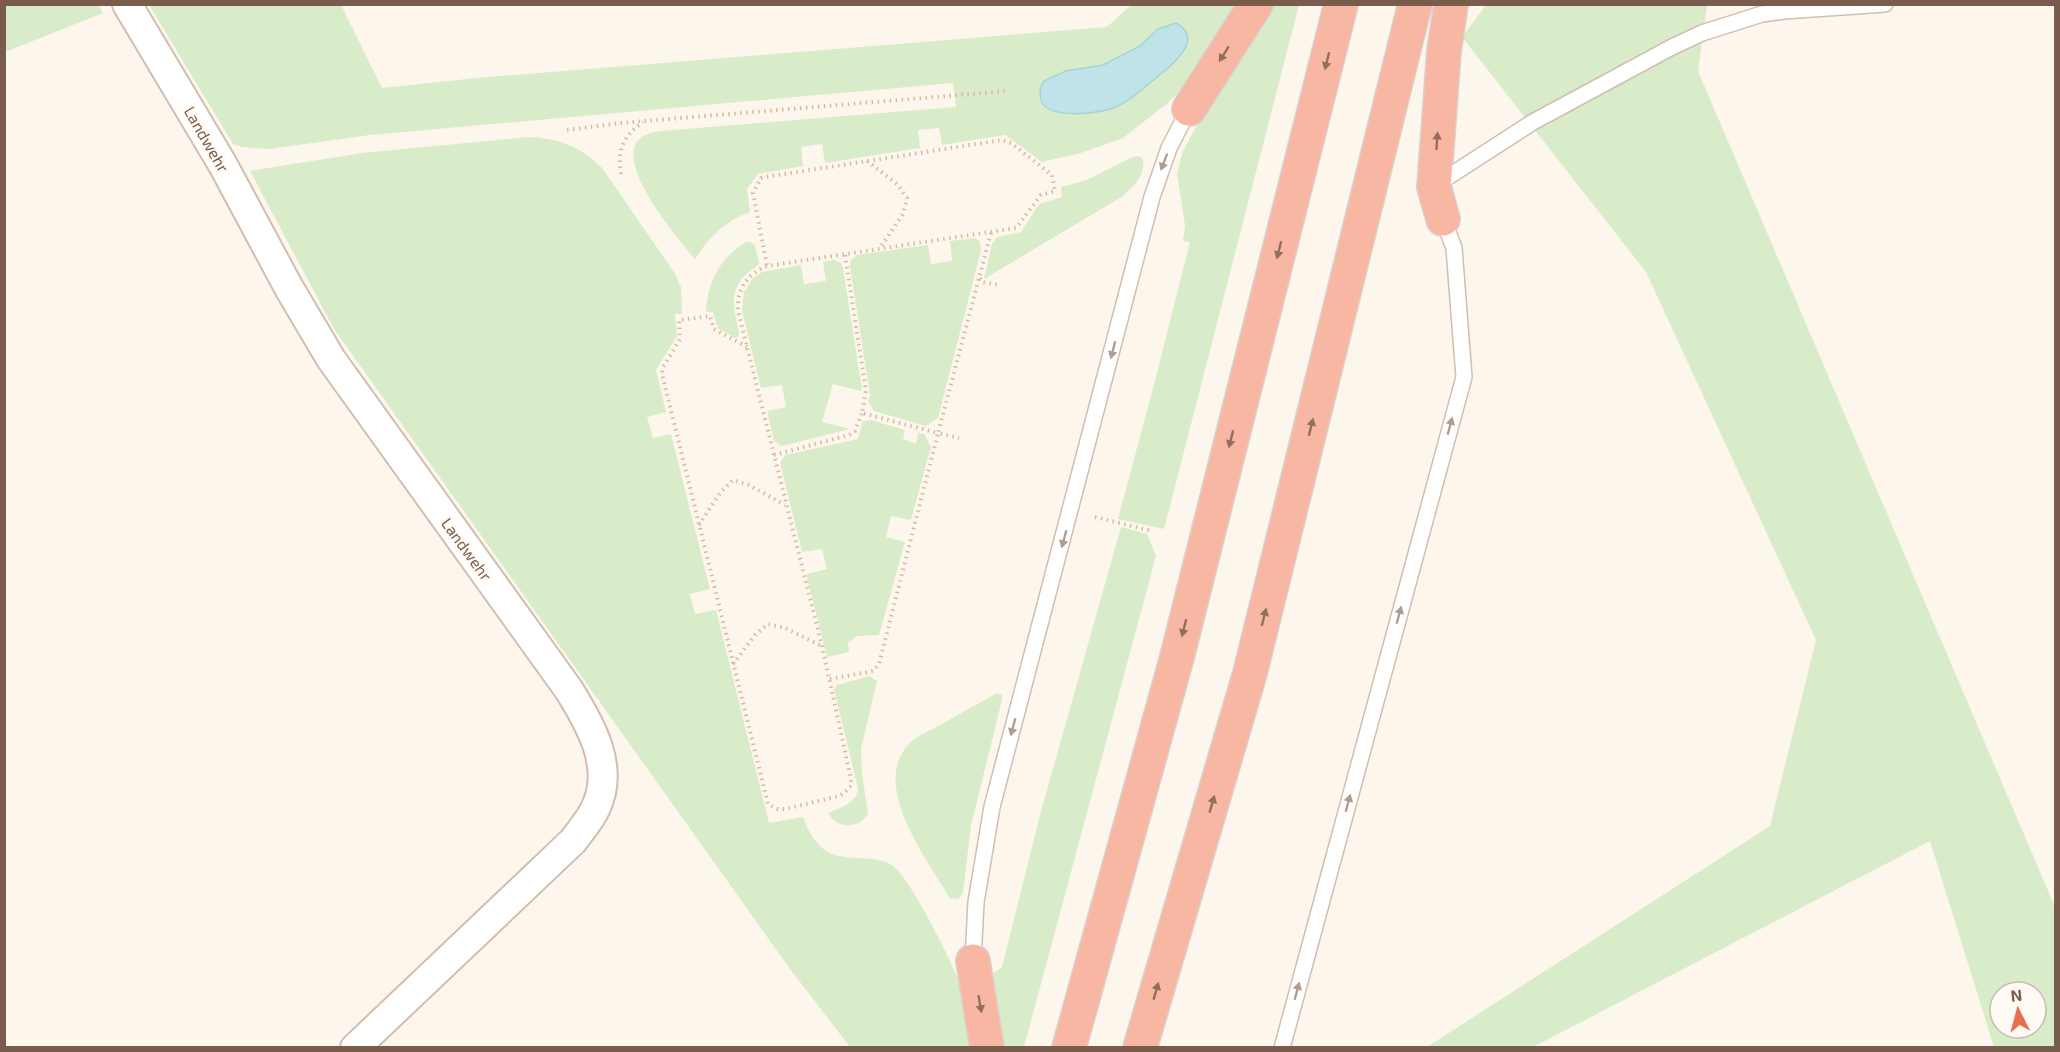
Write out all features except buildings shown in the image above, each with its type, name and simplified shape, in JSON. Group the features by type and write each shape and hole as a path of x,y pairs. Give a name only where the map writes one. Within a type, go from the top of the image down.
{"highway":[{"path":"1189,109 1256,4"},
{"path":"1069,1047 1177,657 1341,4"},
{"path":"1140,1047 1250,673 1414,4"},
{"path":"1443,219 1434,187 1444,51 1451,4"},
{"path":"973,961 987,1047"}],"street":[{"name":"Landwehr","path":"127,4 222,165 327,351 364,407 569,690 593,731 601,758 603,772 601,794 596,807 573,841 355,1047"}],"lane":[{"path":"1434,187 1533,122 1702,33 1743,19 1784,11 1885,4"},
{"path":"973,961 976,902 986,835 1152,197 1169,148 1189,109"},
{"path":"1282,1047 1464,377 1454,248 1443,219"}],"path":[{"path":"567,130 645,121 1007,92"},
{"path":"621,174 619,156 624,140 645,121"},
{"path":"747,348 714,330 710,316 680,320 680,339 662,374 768,804 778,809 786,809 839,796 851,786 830,679 738,311 738,294 752,273 767,266 1016,228 1041,195 1055,191 1052,175 1006,140 761,178 753,193 767,266"},
{"path":"866,161 897,184 907,198 903,214 879,249"},
{"path":"830,679 873,671 879,664 991,233"},
{"path":"774,455 849,435 855,431 862,413 866,391 845,255"},
{"path":"979,277 982,282 1000,285"},
{"path":"862,413 959,438"},
{"path":"698,525 720,493 733,480 749,485 785,505"},
{"path":"1071,512 1152,531"},
{"path":"733,664 755,635 768,624 785,628 822,646"}],"green space":[{"path":"5,4 98,5 103,13 5,52"},
{"path":"149,5 341,5 382,88 477,78 1107,27 1131,5 1241,5 1203,67 1169,102 1123,138 1081,153 1042,162 1005,135 942,145 939,128 918,130 920,148 825,163 822,144 801,147 803,166 758,174 747,189 750,212 733,220 718,231 695,259 657,210 644,189 636,169 634,151 641,138 661,131 956,107 953,83 370,135 269,149 242,147 233,144"},
{"path":"1272,5 1299,5 1164,529 1118,519 1190,242 1183,241 1185,226 1177,173 1183,151"},
{"path":"1486,5 1707,5 1698,71 2055,907 2055,1047 1994,1047 1992,1040 2048,1040 2048,980 1988,980 1988,1028 1930,841 1533,1047 1427,1047 1770,826 1816,640 1646,272 1462,37"},
{"path":"529,137 550,139 569,145 586,154 602,168 674,272 681,287 682,314 675,314 677,336 656,370 666,412 647,417 653,438 671,434 710,589 690,594 695,614 716,610 769,823 803,817 812,836 824,849 839,856 884,862 892,865 900,873 932,925 959,981 973,1047 850,1047 790,969 334,329 250,171 362,153"},
{"path":"1133,157 1142,158 1143,169 1139,179 1123,196 984,279 992,244 997,237 1021,232 1039,204 1062,197 1061,187 1087,180"},
{"path":"975,238 980,242 981,251 938,418 926,426 874,411 868,401 870,395 850,267 851,260 857,255 928,245 931,264 952,261 950,241"},
{"path":"746,242 755,245 759,264 744,276 734,296 739,333 739,336 735,338 718,328 713,312 706,312 707,301 712,281 722,263"},
{"path":"834,260 841,263 843,268 862,389 860,391 833,384 822,422 850,429 782,446 774,441 767,411 786,407 782,385 761,388 742,311 744,292 753,278 762,272 801,265 804,284 826,281 823,262"},
{"path":"871,420 905,430 903,439 916,444 918,433 924,434 931,447 911,520 891,516 886,537 905,542 879,635 857,636 848,643 849,652 827,657 807,574 827,569 822,549 802,552 780,463 785,455 858,439 863,421"},
{"path":"1121,527 1147,534 1156,556 1024,1047 1000,1047 992,974 1002,967 1040,815"},
{"path":"870,676 877,681 861,749 868,814 861,822 842,825 828,813 843,807 855,798 858,789 834,689 837,685"},
{"path":"997,693 1002,695 1002,700 971,825 963,893 958,899 950,898 905,819 898,798 896,777 900,758 912,741"}],"water":[{"path":"1176,23 1185,30 1188,38 1181,54 1166,70 1123,103 1106,110 1072,114 1061,113 1044,106 1040,92 1044,81 1066,71 1103,65 1140,46 1158,29"}]}
